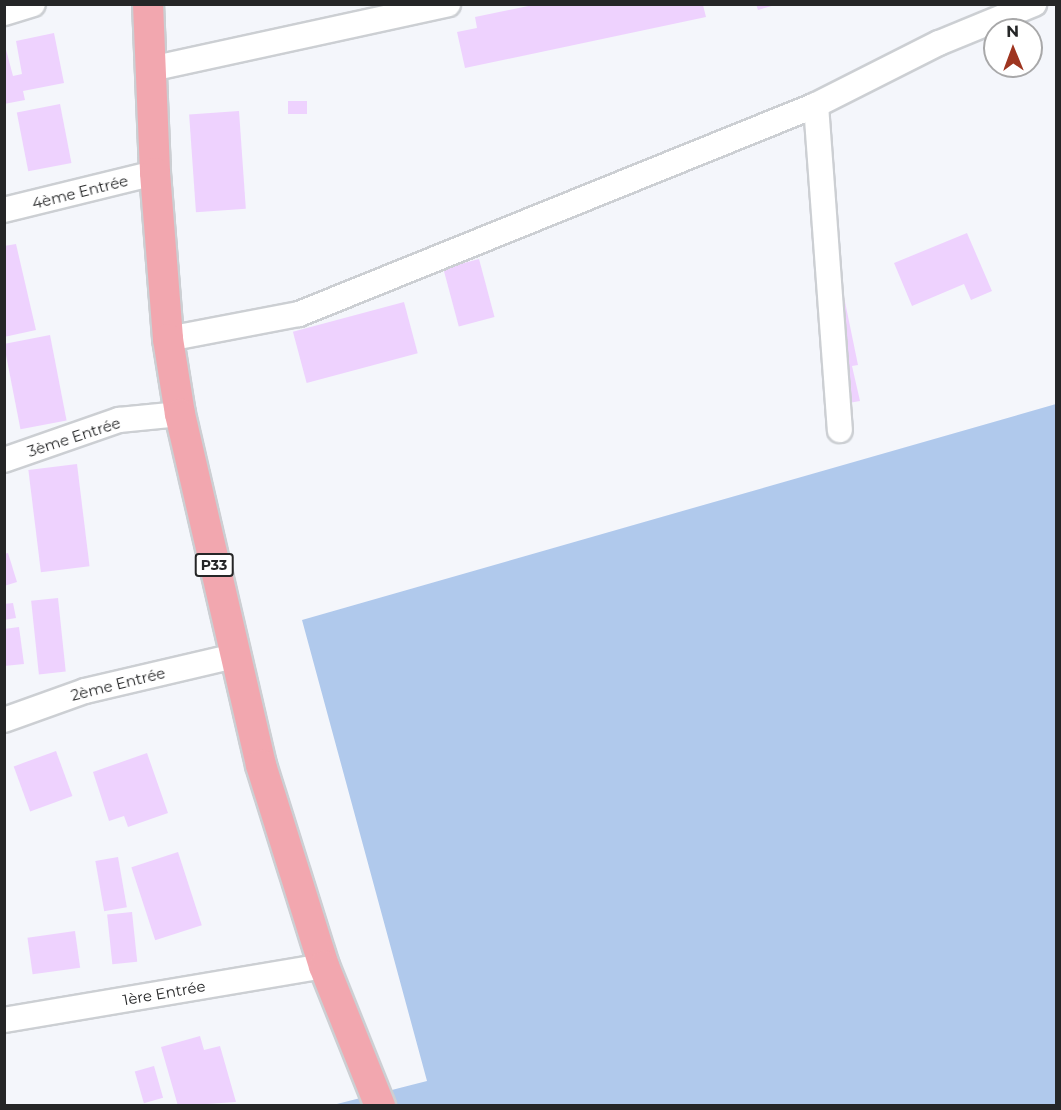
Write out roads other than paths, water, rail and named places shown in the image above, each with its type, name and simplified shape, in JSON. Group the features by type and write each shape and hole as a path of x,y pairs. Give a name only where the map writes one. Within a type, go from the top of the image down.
{"main road":[{"name":"P33","path":"148,4 155,173 168,339 180,414 261,765 324,966 380,1106"}],"street":[{"path":"4,13 33,4"},
{"path":"150,69 448,4"},
{"path":"168,339 299,314 816,105 939,43 1034,4"},
{"path":"816,105 840,430"},
{"name":"4ème Entrée","path":"4,210 155,173"},
{"name":"3ème Entrée","path":"4,460 119,420 180,414"},
{"name":"2ème Entrée","path":"4,720 85,691 234,656"},
{"name":"1ère Entrée","path":"4,1020 324,966"}]}
